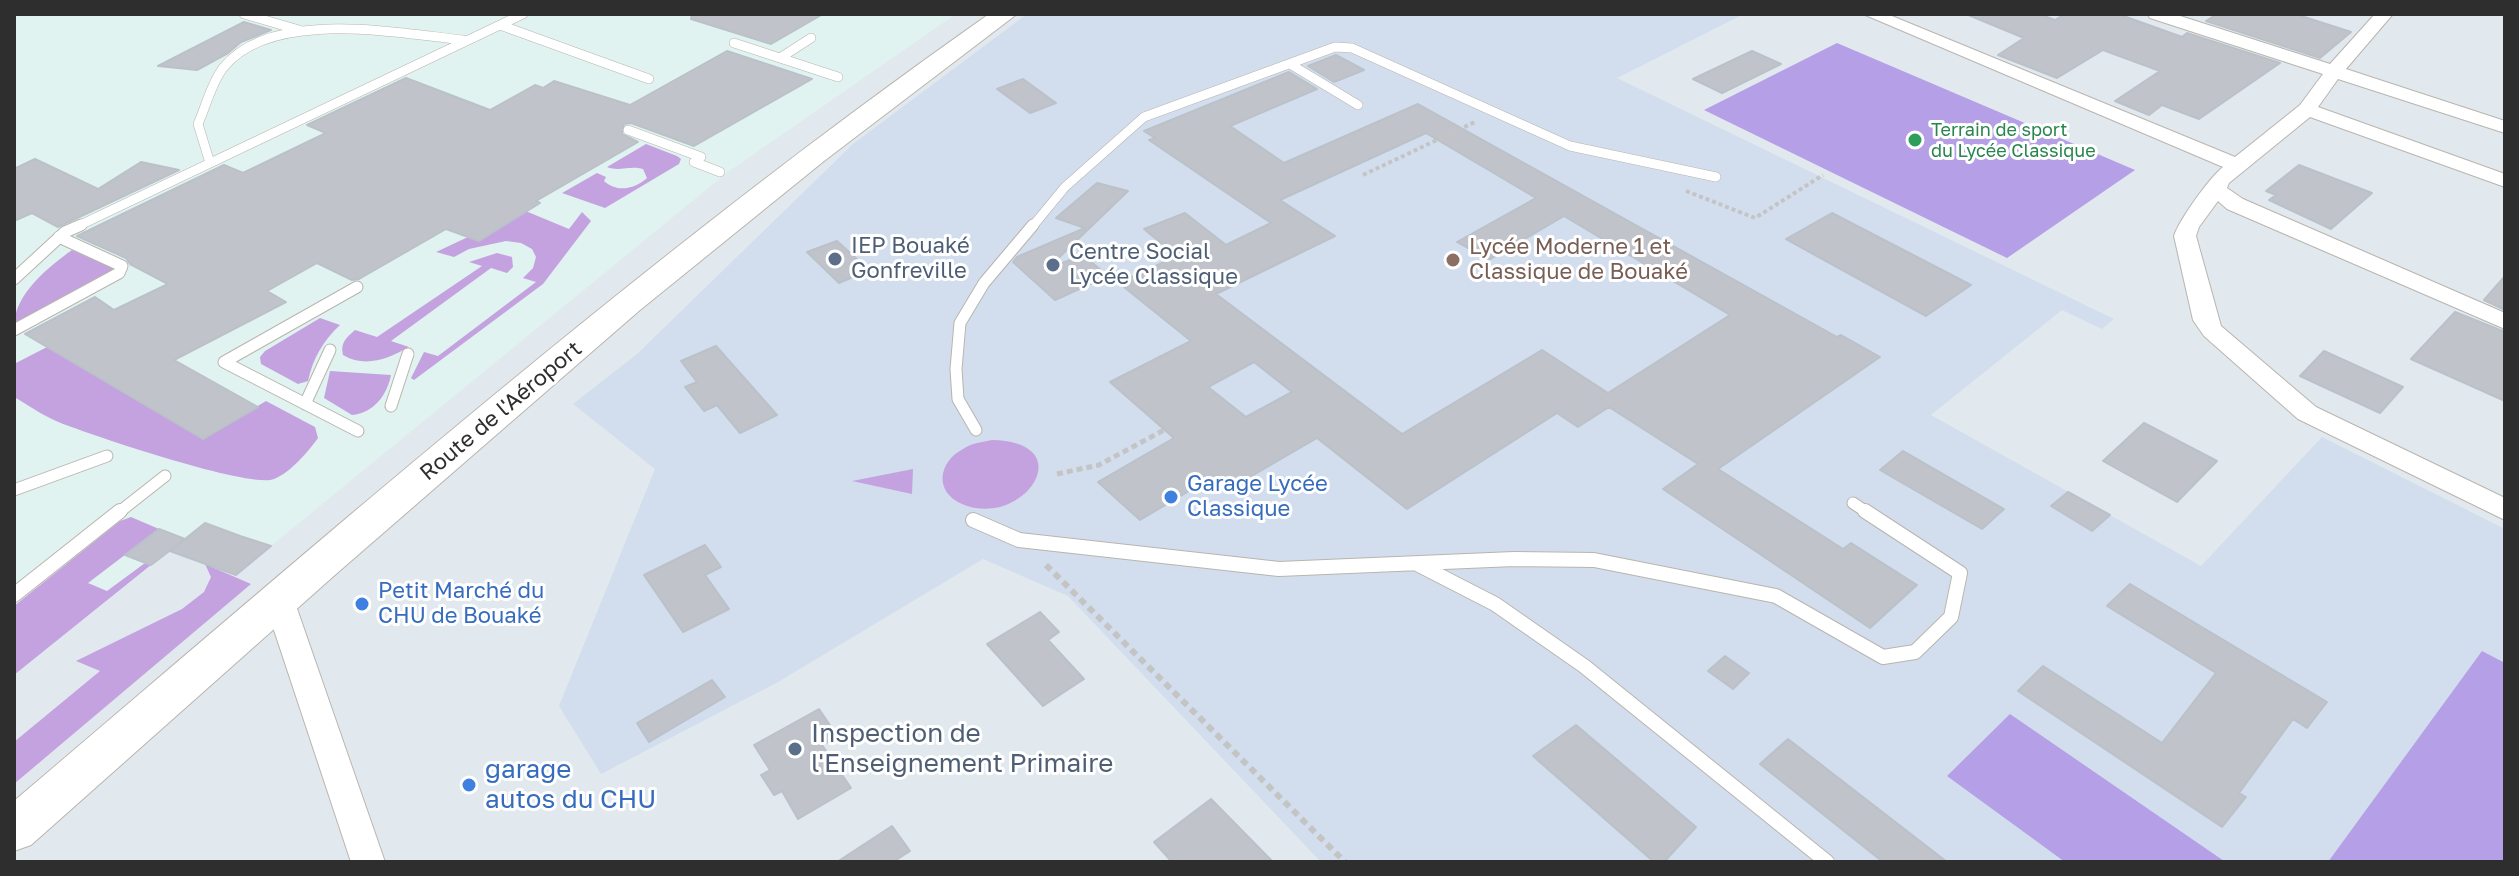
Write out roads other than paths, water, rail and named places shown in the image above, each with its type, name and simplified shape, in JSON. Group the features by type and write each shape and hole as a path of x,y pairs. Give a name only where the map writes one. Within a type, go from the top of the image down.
{"main road":[{"name":"Route de l'Aéroport","path":"14,830 712,232 833,137 1005,14"}],"street":[{"path":"1872,14 2236,165"},
{"path":"2156,14 2505,127"},
{"path":"2384,14 2333,73 2307,109 2219,180 2216,190 2188,226 2185,236 2205,320 2212,331 2307,413 2505,510"},
{"path":"2307,109 2505,181"},
{"path":"2216,190 2235,204 2505,322"},
{"path":"279,600 368,862"}],"lane":[{"path":"244,14 302,31"},
{"path":"14,279 59,237 523,14"},
{"path":"500,25 649,79"},
{"path":"210,163 198,124 224,68 241,50 267,37 302,31 357,32 465,41"},
{"path":"780,58 811,38"},
{"path":"734,43 838,77"},
{"path":"976,430 958,399 956,369 960,323 984,283 1065,187 1144,117 1335,47 1352,48 1570,146 1716,177"},
{"path":"1290,64 1358,105"},
{"path":"628,130 720,172"},
{"path":"14,330 119,273 122,266 59,237"},
{"path":"357,287 224,362 358,431"},
{"path":"305,404 330,350"},
{"path":"391,406 408,354"},
{"path":"14,490 107,456"},
{"path":"14,595 165,476"},
{"path":"973,520 1019,540 1279,569 1514,559 1594,560 1776,596 1883,657 1915,652 1951,617 1960,573 1853,503"},
{"path":"1416,563 1495,604 1584,666 1827,862"}],"place":[{"name":"Terrain de sport du Lycée Classique","path":"1915,140"},
{"name":"IEP Bouaké Gonfreville","path":"835,259"},
{"name":"Lycée Moderne 1 et Classique de Bouaké","path":"1453,260"},
{"name":"Centre Social Lycée Classique","path":"1053,265"},
{"name":"Garage Lycée Classique","path":"1171,497"},
{"name":"Petit Marché du CHU de Bouaké","path":"362,604"},
{"name":"Inspection de l'Enseignement Primaire","path":"795,749"},
{"name":"garage autos du CHU","path":"469,785"}]}
